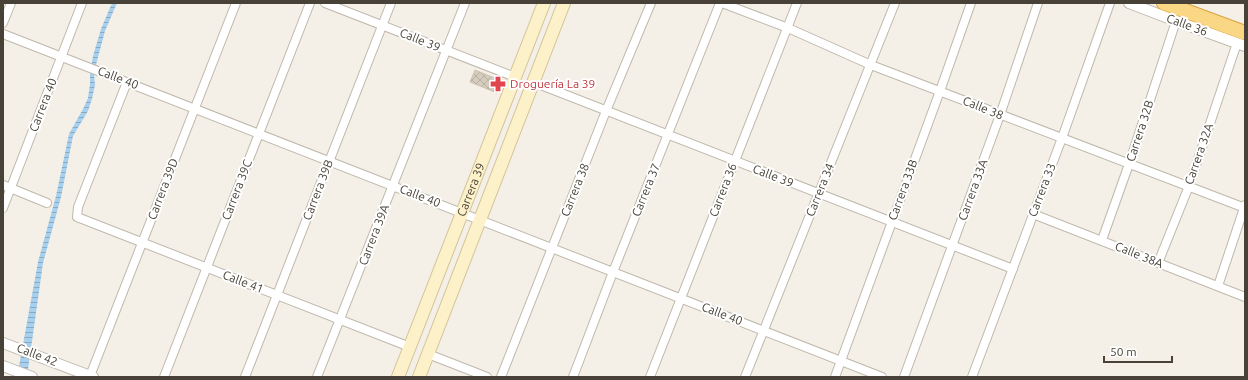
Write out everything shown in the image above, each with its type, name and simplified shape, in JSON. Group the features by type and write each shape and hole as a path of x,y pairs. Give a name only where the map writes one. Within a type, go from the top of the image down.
{"highway":[{"path":"1164,3 1206,26 1242,41"}],"main road":[{"name":"Carrera 39","path":"398,377 544,3"},
{"name":"Carrera 39","path":"419,377 564,3"}],"street":[{"path":"3,23 11,3"},
{"name":"Carrera 40","path":"3,208 7,187 62,57 82,3"},
{"name":"Carrera 39D","path":"91,376 236,3"},
{"name":"Carrera 39C","path":"164,377 310,3"},
{"name":"Calle 39","path":"325,3 515,77"},
{"name":"Carrera 39B","path":"245,377 391,3"},
{"name":"Carrera 39A","path":"317,377 465,3"},
{"name":"Carrera 38","path":"501,377 606,111 651,3"},
{"name":"Calle 38","path":"721,3 788,28 871,65 1245,207"},
{"name":"Carrera 37","path":"573,377 613,272 721,3"},
{"name":"Carrera 36","path":"650,377 797,3"},
{"name":"Carrera 34","path":"745,377 895,3"},
{"name":"Carrera 33B","path":"835,377 971,3"},
{"name":"Carrera 33A","path":"904,377 1000,115 1038,3"},
{"name":"Carrera 33","path":"972,377 1062,138 1110,3"},
{"name":"Calle 36","path":"1129,3 1176,21 1206,26"},
{"name":"Carrera 32B","path":"1102,240 1129,164 1176,21"},
{"name":"Calle 40","path":"3,34 882,377"},
{"name":"Carrera 32A","path":"1158,263 1242,41"},
{"name":"Calle 41","path":"127,82 78,207 77,216 410,347"},
{"name":"Calle 39","path":"533,82 1013,269"},
{"path":"7,187 47,203"},
{"path":"1218,286 1245,207"},
{"name":"Calle 38A","path":"1033,214 1245,297"},
{"name":"Calle 42","path":"3,343 91,376"},
{"path":"428,354 487,377"},
{"name":"Calle 42","path":"3,366 31,377"}],"water":[{"path":"112,3 117,3 105,31 98,57 94,73 95,85 92,99 88,111 73,136 61,197 43,263 27,377 17,377 38,262 56,196 69,134 88,98 93,56 101,29"}],"building":[{"path":"475,70 502,81 497,93 470,82"}],"place":[{"name":"Droguería La 39","path":"498,84"}]}
